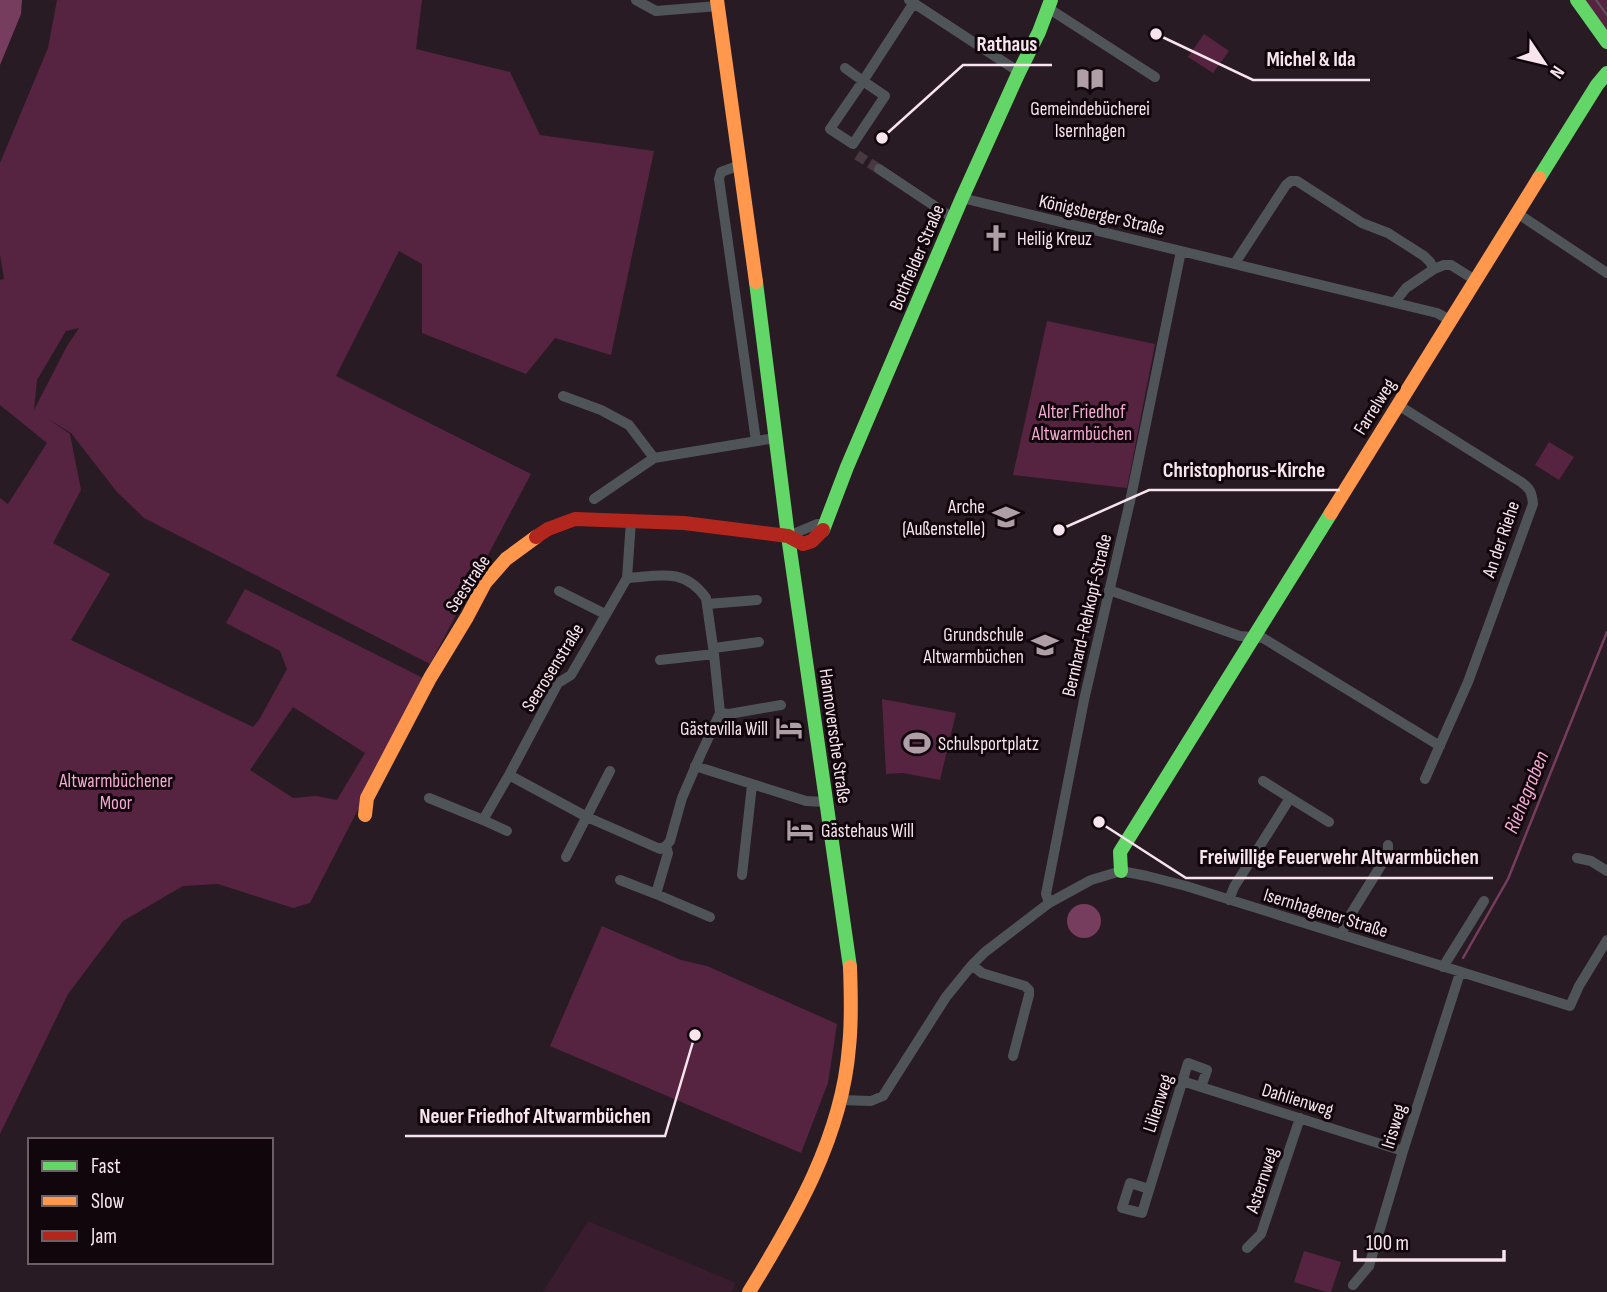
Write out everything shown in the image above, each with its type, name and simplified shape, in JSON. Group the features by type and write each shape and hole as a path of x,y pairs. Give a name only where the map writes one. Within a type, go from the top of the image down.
{"street":[{"path":"636,0 656,10 718,3"},
{"path":"1577,0 1607,42"},
{"path":"857,155 853,144 830,129 911,2 1019,72"},
{"name":"Hannoversche Straße","path":"718,3 852,1001 850,1044 832,1131 814,1178 785,1235 749,1292"},
{"name":"Bothfelder Straße","path":"788,536 803,544 812,541 822,531 962,198 1039,32 1049,4 1155,77"},
{"path":"845,68 885,96 853,144"},
{"name":"Farrelweg","path":"1121,871 1120,852 1517,212 1607,73"},
{"path":"740,165 721,172 719,179 756,441"},
{"path":"879,169 954,219"},
{"path":"1235,263 1286,185 1297,181 1362,223 1388,233 1424,256 1434,269"},
{"name":"Königsberger Straße","path":"962,198 1395,302 1437,313 1450,320"},
{"path":"1517,212 1607,273"},
{"name":"Bernhard-Rehkopf-Straße","path":"1049,903 1046,894 1084,700 1131,497 1181,251"},
{"path":"1395,302 1406,288 1444,265 1451,265 1475,280"},
{"path":"563,396 601,410 629,425 654,458"},
{"name":"An der Riehe","path":"1398,405 1529,487 1533,504 1469,678 1425,779"},
{"path":"594,499 654,458 775,438"},
{"name":"Seestraße","path":"365,815 367,798 429,678 485,583 506,559 548,528 575,519 684,523 788,536"},
{"name":"Seerosenstraße","path":"483,820 558,683 571,675 627,578 631,521"},
{"path":"509,775 587,817 660,849 670,841 682,798 720,713 708,604 701,591 684,578 675,575 627,578"},
{"path":"1109,590 1240,636 1263,638 1440,746"},
{"name":"Seerosenstraße","path":"559,591 605,614"},
{"path":"708,604 757,600"},
{"path":"660,660 759,642"},
{"path":"720,713 729,714 781,705"},
{"path":"695,766 806,801 825,802"},
{"path":"566,857 610,771"},
{"path":"1263,781 1329,822"},
{"path":"742,875 752,785"},
{"path":"429,798 507,831"},
{"path":"1229,900 1234,887 1290,798"},
{"path":"1342,935 1346,922 1388,854 1388,845"},
{"path":"656,894 668,853 666,846"},
{"path":"1577,858 1591,861 1607,871"},
{"path":"840,1100 871,1101 883,1096 946,997 985,952 1049,903 1091,880 1121,871"},
{"name":"Isernhagener Straße","path":"1121,871 1229,900 1570,1006 1578,986 1607,940"},
{"path":"620,880 710,917"},
{"path":"1443,967 1484,901"},
{"path":"972,965 982,973 1025,986 1029,990 1013,1056"},
{"name":"Irisweg","path":"1353,1285 1369,1266 1460,973"},
{"name":"Lilienweg","path":"1149,1189 1188,1063 1206,1070 1201,1087"},
{"name":"Dahlienweg","path":"1182,1081 1403,1151"},
{"name":"Asternweg","path":"1247,1248 1261,1234 1300,1118"}],"shaded area":[{"path":"0,0 22,0 21,14 0,65"},
{"path":"1084,904 1096,909 1101,921 1096,933 1084,938 1072,933 1067,921 1072,909"},
{"path":"588,1221 736,1283 731,1292 543,1292"}],"green space":[{"name":"Altwarmbüchener Moor","path":"57,0 422,0 416,49 510,72 540,135 654,151 611,355 555,338 526,374 422,333 422,264 399,251 336,376 531,474 430,664 144,518 117,492 71,433 48,419 70,434 81,490 53,543 110,574 71,640 253,727 287,669 280,651 226,623 245,589 425,679 310,903 293,908 218,884 183,886 123,921 68,994 0,1134 0,498 8,504 47,443 0,405 0,280 4,279 0,255 0,163 48,48","holes":["79,328 67,346 34,410 37,380 66,331","293,707 365,753 337,800 316,796 293,798 250,770"]},
{"path":"1584,0 1607,0 1607,32"},
{"path":"1204,34 1229,51 1213,73 1188,57"},
{"name":"Alter Friedhof Altwarmbüchen","path":"1047,321 1155,344 1127,488 1013,475"},
{"path":"1549,442 1574,457 1559,480 1535,465"},
{"name":"Schulsportplatz","path":"882,699 956,713 940,780 903,773 886,774"},
{"path":"602,926 681,960 707,966 837,1024 828,1083 801,1153 550,1046"},
{"path":"1304,1251 1341,1262 1331,1292 1294,1282"}],"waterway":[{"name":"Riehegraben","path":"1463,958 1508,879 1607,632"}],"tunnel":[{"path":"857,155 879,169"}],"tram line":[{"path":"1596,0 1607,15"}],"traffic: fast":[{"path":"823,530 847,467 962,198 1039,32 1051,0"},
{"path":"1577,0 1607,42"},
{"path":"1539,178 1607,73"},
{"path":"756,282 788,536 850,967"},
{"path":"1121,871 1120,852 1331,513"}],"traffic: slow":[{"path":"717,0 756,282"},
{"path":"1331,513 1539,178"},
{"path":"365,815 367,798 430,678 485,583 506,559 536,537"},
{"path":"749,1292 814,1175 837,1113 845,1080 850,1037 850,967"}],"traffic: jam":[{"path":"536,537 548,529 575,519 684,523 788,536 803,544 812,541 823,530"}],"place":[{"name":"Michel & Ida","path":"1156,34"},
{"name":"Gemeindebücherei Isernhagen","path":"1090,79"},
{"name":"Rathaus","path":"882,138"},
{"name":"Heilig Kreuz","path":"996,238"},
{"name":"Arche (Außenstelle)","path":"1006,517"},
{"name":"Christophorus-Kirche","path":"1059,530"},
{"name":"Grundschule Altwarmbüchen","path":"1045,645"},
{"name":"Gästevilla Will","path":"789,728"},
{"name":"Schulsportplatz","path":"917,743"},
{"name":"Freiwillige Feuerwehr Altwarmbüchen","path":"1099,822"},
{"name":"Gästehaus Will","path":"800,830"},
{"name":"Neuer Friedhof Altwarmbüchen","path":"695,1035"}]}
